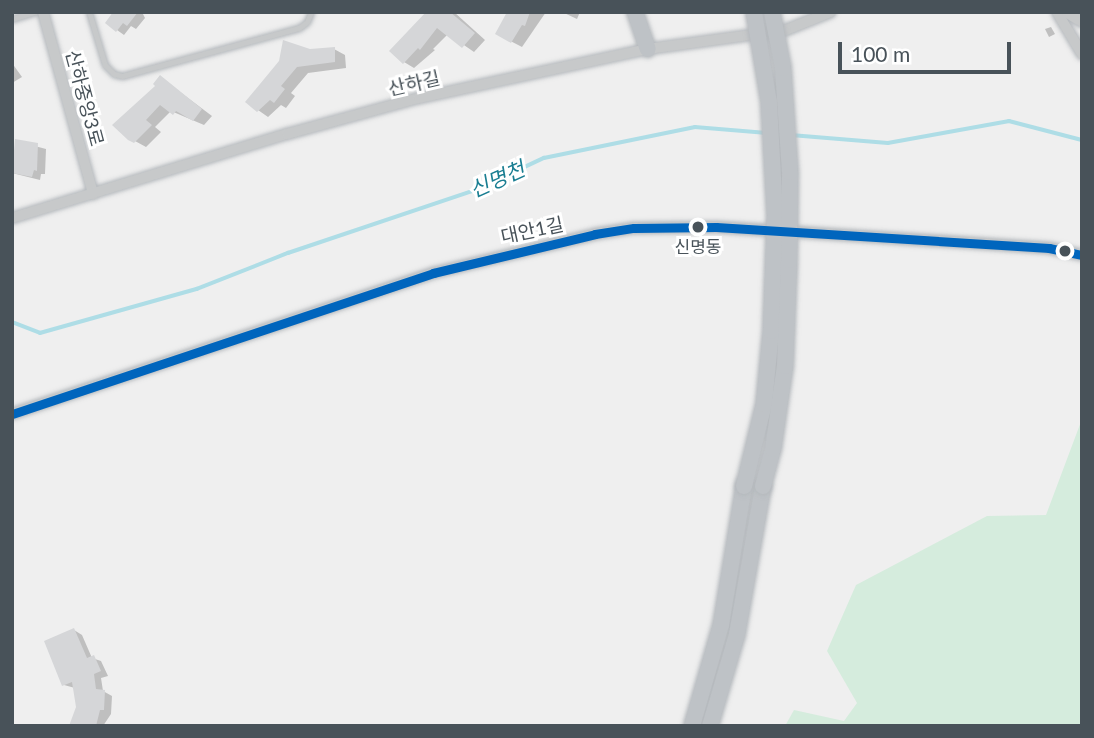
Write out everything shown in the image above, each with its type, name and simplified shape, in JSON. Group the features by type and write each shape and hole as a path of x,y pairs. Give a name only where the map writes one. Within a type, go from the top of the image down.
{"highway":[{"path":"635,12 648,49"},
{"path":"692,726 721,625 744,486 764,404 771,331 775,214 769,102 754,12"},
{"path":"710,726 737,634 763,486 773,449 785,366 789,159 783,68 772,12"}],"street":[{"name":"산하중앙3로","path":"43,12 93,194"},
{"name":"산하길","path":"12,218 287,134 419,99 648,49 786,30 831,12"},
{"path":"1057,12 1082,54"},
{"path":"1067,13 1082,22"},
{"name":"대안1길","path":"12,414 433,273 608,232 674,226 716,227 1049,248 1082,255"}],"lane":[{"path":"12,19 35,12"},
{"path":"89,12 105,65 114,74 122,76 299,29 307,22 311,12"}],"green space":[{"path":"1082,419 1082,726 785,726 794,710 844,721 857,703 827,651 856,585 987,516 1046,515"}],"building":[{"path":"113,12 138,12 127,26 123,23 116,32 105,23"},
{"path":"426,12 450,12 475,33 462,48 437,28 420,50 418,48 403,64 389,51"},
{"path":"507,12 530,12 525,26 522,25 511,43 495,34"},
{"path":"283,40 310,49 335,47 335,62 297,67 281,86 285,89 274,103 270,100 257,112 245,102 279,61"},
{"path":"160,75 202,109 193,121 176,111 173,115 160,105 146,120 152,125 134,143 112,125 155,86 153,84"},
{"path":"15,139 38,143 37,171 34,170 32,177 12,173"},
{"path":"74,628 87,658 94,655 101,671 94,674 96,689 105,690 104,710 100,710 96,726 69,726 76,707 72,682 62,686 44,641"}],"waterway":[{"name":"신명천","path":"791,135 888,143 1009,121 1082,140"},
{"name":"신명천","path":"12,322 40,333 197,289 288,253 478,189 544,158 695,127 766,133"}],"transit line":[{"path":"12,414 433,273 595,234 634,228 716,227 1049,248 1082,255"}],"place":[{"name":"신명동","path":"698,227"}]}
